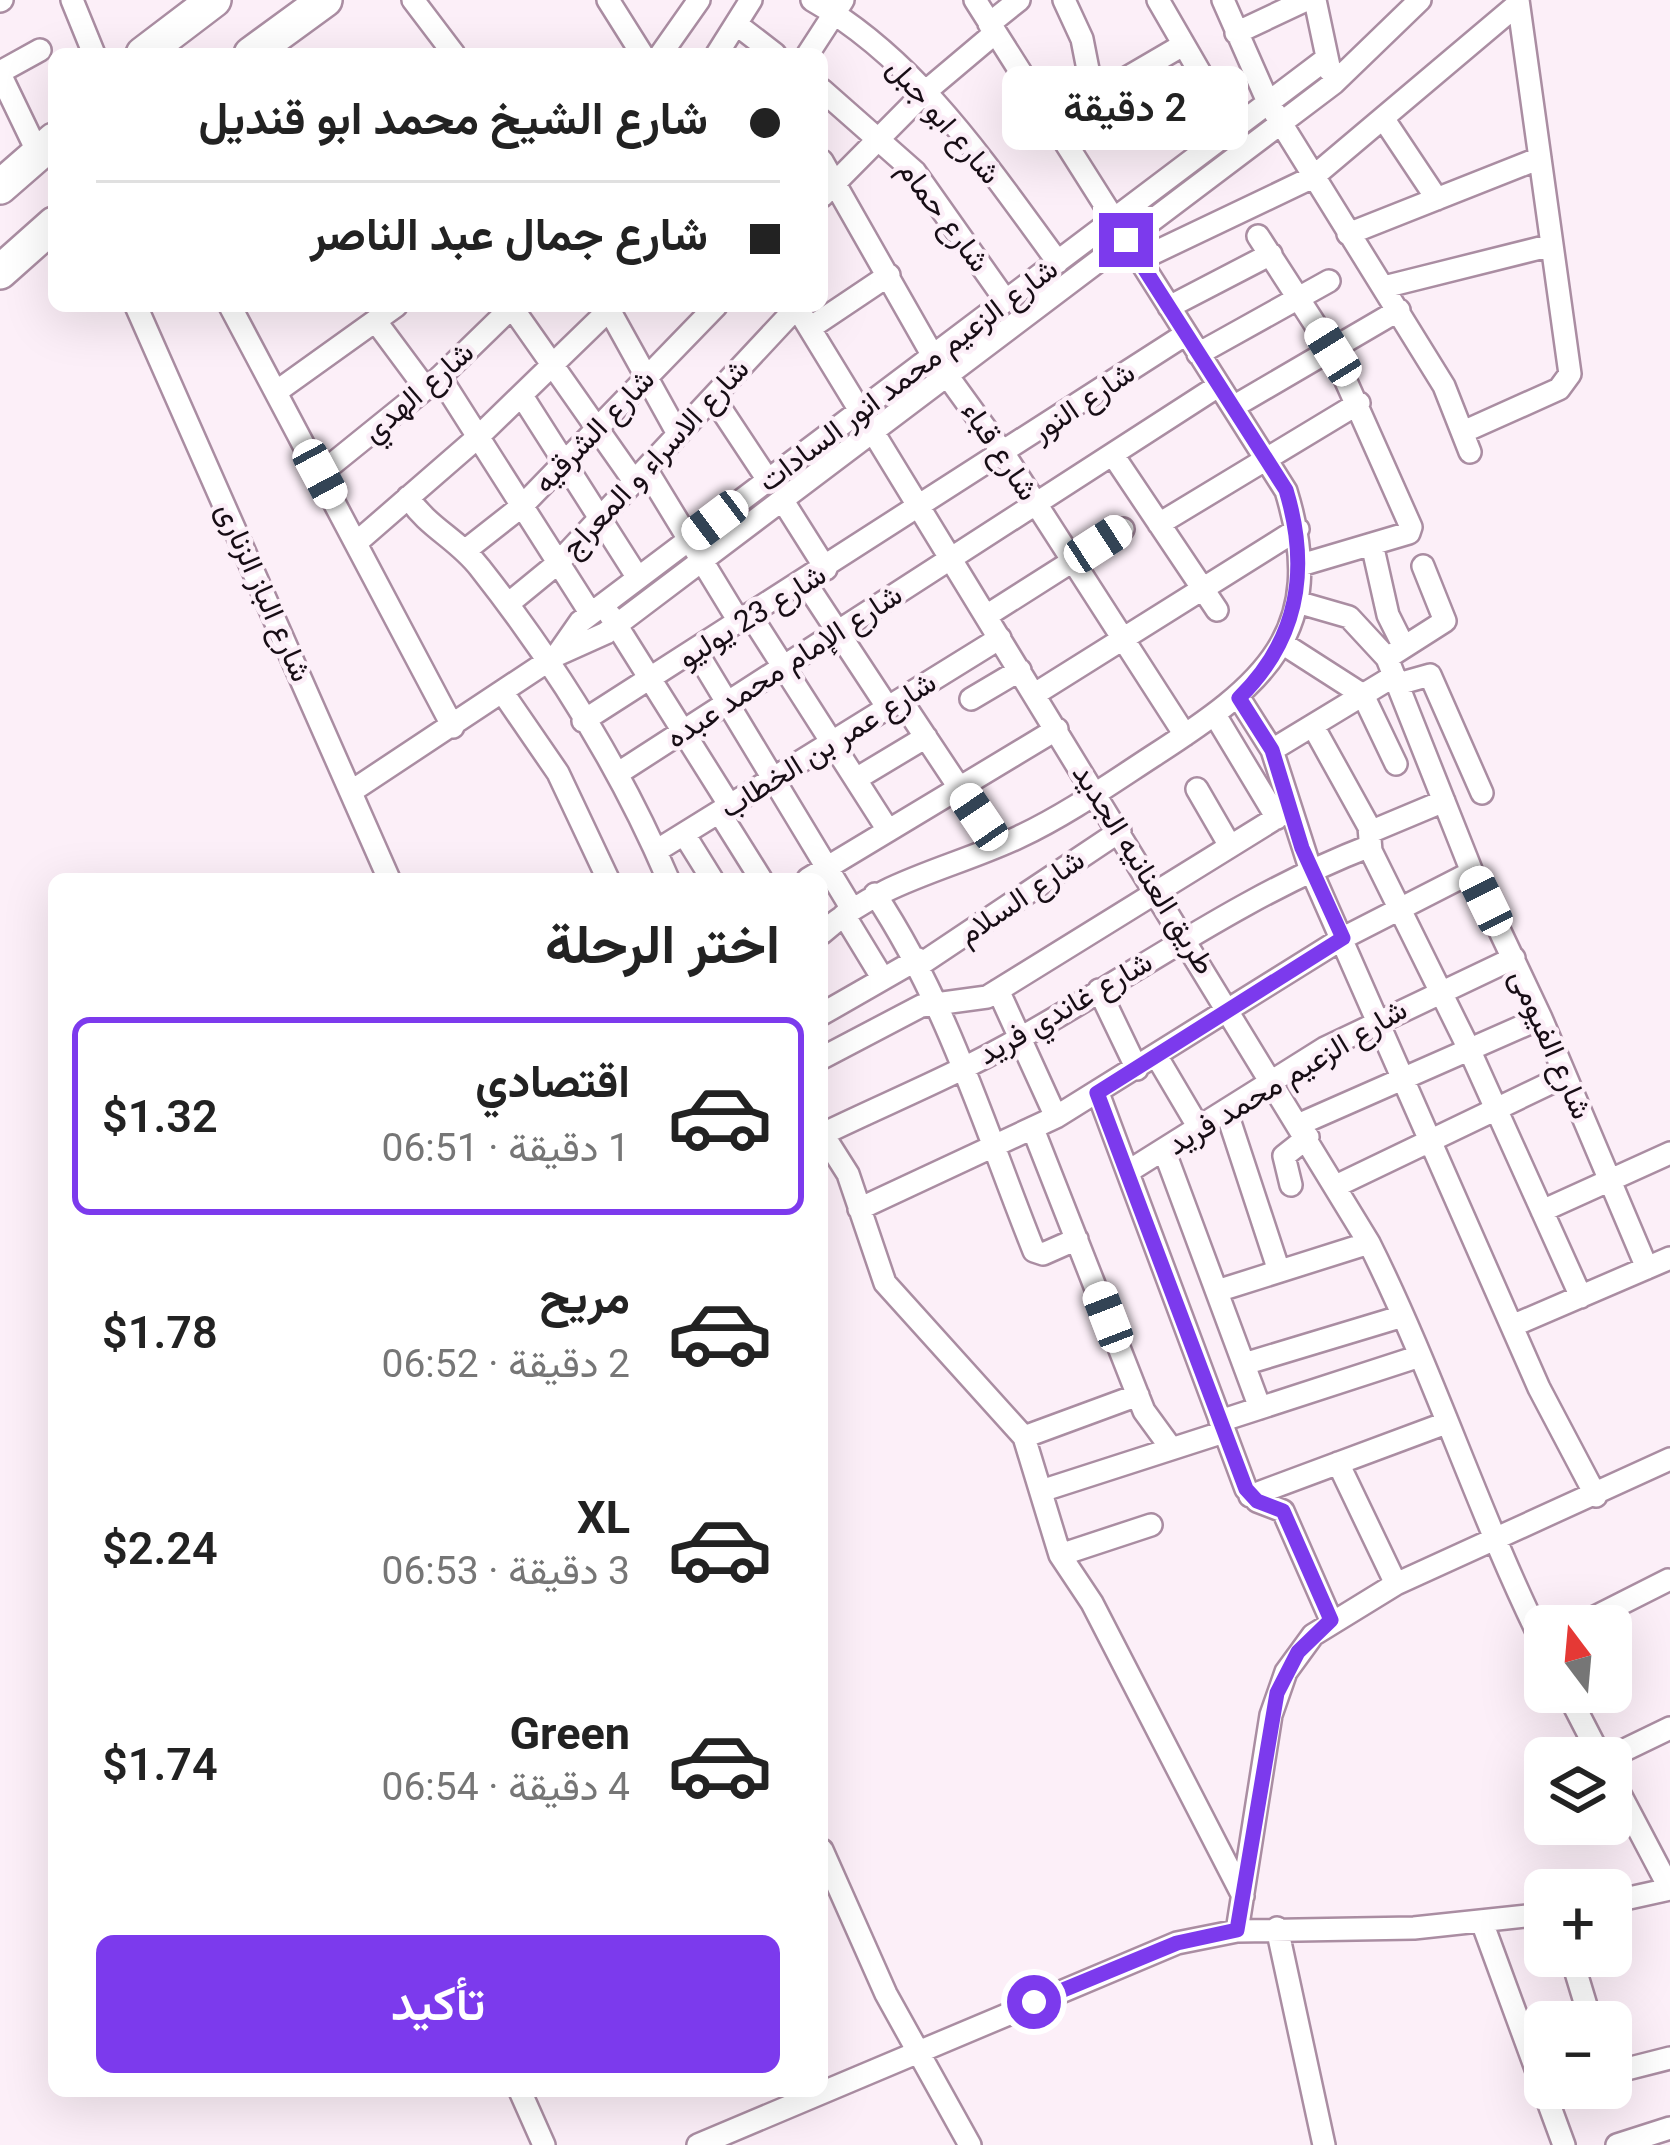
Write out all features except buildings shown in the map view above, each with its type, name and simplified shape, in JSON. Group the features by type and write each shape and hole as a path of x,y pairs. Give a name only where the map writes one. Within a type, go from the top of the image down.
{"highway":[{"path":"290,40 325,0"},
{"path":"150,48 196,6"},
{"path":"0,187 47,148"},
{"path":"0,272 48,229"}],"street":[{"path":"72,0 92,48"},
{"path":"413,0 449,48"},
{"path":"665,48 699,0"},
{"path":"721,48 751,0"},
{"name":"شارع ابو جبل","path":"812,0 838,6 926,92 1058,262"},
{"path":"828,927 875,894 998,846 1096,793 1215,716 1239,698 1282,643 1297,602 1298,529 1286,490 975,0"},
{"path":"828,190 1019,0"},
{"path":"1158,0 1245,151"},
{"path":"1223,0 1268,102 1444,386 1467,442 1569,379 1518,2"},
{"path":"1236,33 1310,0 1334,82"},
{"name":"شارع الزعيم محمد انور السادات","path":"352,791 552,659 583,647 617,625 703,562 1334,82 1420,0"},
{"path":"613,2 639,48"},
{"path":"1139,260 1313,177 1385,121 1518,2"},
{"path":"1073,3 1094,100"},
{"path":"812,48 838,6"},
{"path":"736,24 768,48"},
{"path":"1058,131 1094,100 1183,45"},
{"path":"40,50 0,73 47,148"},
{"name":"شارع الزعيم محمد انور السادات","path":"552,659 570,632 597,609 1326,59"},
{"name":"شارع حمام","path":"828,95 880,136 930,190 1006,301"},
{"path":"1385,121 1437,199"},
{"path":"1348,234 1540,158"},
{"name":"شارع قباء","path":"828,190 889,275 934,356 1004,454 1185,735"},
{"path":"1169,307 1264,245 1333,352 1411,527 1409,533 1301,565"},
{"path":"1384,287 1552,245"},
{"path":"810,328 889,275"},
{"name":"شارع النور","path":"920,510 1004,454 1192,344 1329,281"},
{"path":"1233,407 1399,310"},
{"name":"شارع الباز الزنارى","path":"139,312 386,873"},
{"path":"233,312 453,727"},
{"path":"276,392 389,312"},
{"name":"شارع الهدي","path":"320,474 433,383 506,312"},
{"path":"516,312 597,428 640,475 783,667 889,830"},
{"path":"356,543 478,437 605,312"},
{"path":"613,312 678,434"},
{"name":"شارع الشرقيه","path":"466,550 522,506 710,312"},
{"name":"شارع الاسراء و المعراج","path":"508,604 558,563 790,312"},
{"name":"طريق العنانيه الجديد","path":"800,312 1274,1080 1369,1243 1420,1356 1492,1541 1524,1605"},
{"path":"377,323 478,437 558,563 617,625 683,731 758,873"},
{"name":"شارع الإمام محمد عبده","path":"617,774 1218,386"},
{"path":"522,396 638,578"},
{"path":"712,397 769,479"},
{"path":"1159,524 1359,403"},
{"path":"1113,455 1217,610"},
{"path":"408,497 429,524 466,550 552,659 665,873"},
{"path":"783,501 826,569"},
{"name":"شارع 23 يوليو","path":"583,721 920,510"},
{"path":"986,616 1123,529"},
{"path":"1035,694 1298,529"},
{"path":"1372,544 1396,666"},
{"path":"1272,750 1363,695 1446,618 1424,566"},
{"path":"805,582 894,704 926,737 998,846"},
{"name":"شارع الفيومى","path":"1297,602 1349,617 1396,666 1472,872 1541,1018 1647,1268"},
{"name":"شارع عمر بن الخطاب","path":"656,851 1000,638"},
{"path":"1282,643 1363,695 1396,764"},
{"path":"696,651 774,779 818,873 1057,729"},
{"path":"1396,666 1430,675 1482,794"},
{"path":"971,699 1020,670"},
{"path":"503,693 558,772 605,873"},
{"path":"1239,698 1272,750 1283,814"},
{"path":"1215,716 1283,814 1310,868 1511,1326 1596,1496"},
{"path":"1313,726 1469,1049 1581,1297"},
{"path":"856,779 926,737"},
{"path":"1428,761 1461,746"},
{"path":"1197,789 1230,845"},
{"name":"شارع غاندي فريد","path":"828,1130 1021,1039 1186,937 1444,801"},
{"path":"828,1055 913,1009 938,1002 976,1002 1283,814"},
{"name":"شارع السلام","path":"828,1011 920,961 1120,831"},
{"path":"684,834 708,873"},
{"path":"859,1209 1056,1117 1343,938 1472,872"},
{"path":"828,886 848,912 883,979"},
{"path":"875,894 920,961 1036,1254 1077,1239"},
{"name":"شارع الزعيم محمد فريد","path":"1129,1172 1378,1018 1514,958"},
{"path":"998,990 1056,1117"},
{"path":"1099,990 1137,1069"},
{"path":"1291,1185 1284,1156 1304,1130 1404,1078 1541,1018"},
{"path":"1157,1057 1199,1128"},
{"path":"1336,1186 1565,1076"},
{"path":"1097,1093 1250,1496 1283,1511 1331,1620"},
{"path":"1226,1110 1279,1271"},
{"path":"1033,1129 1138,1395 1171,1448"},
{"path":"828,1142 848,1174 885,1283 1024,1437 1060,1556 1092,1603 1243,1896"},
{"path":"1164,1150 1260,1408"},
{"path":"1542,1211 1670,1153"},
{"path":"1217,1291 1369,1243"},
{"path":"1511,1326 1670,1258"},
{"path":"1244,1364 1403,1316"},
{"path":"1041,1491 1171,1448 1260,1408 1420,1356"},
{"path":"1024,1437 1138,1395"},
{"path":"1250,1496 1446,1423"},
{"path":"1237,1930 1277,1693 1298,1652 1331,1620 1396,1584 1670,1459"},
{"path":"1338,1463 1396,1584"},
{"path":"1060,1556 1151,1525"},
{"path":"1619,1605 1668,1580"},
{"path":"1632,1746 1670,1728"},
{"path":"1632,1817 1670,1889 1632,1897"},
{"path":"828,1864 886,1994 970,2145"},
{"path":"828,2089 1148,1954 1237,1930 1524,1917"},
{"path":"1482,1922 1564,2145"},
{"path":"1277,1928 1324,2145"},
{"path":"1632,2068 1670,2058"},
{"path":"523,2097 544,2145"},
{"path":"698,2145 809,2097"},
{"path":"1617,2145 1670,2128"}],"route":[{"path":"1034,2002 1177,1943 1237,1930 1277,1693 1298,1652 1331,1620 1283,1511 1276,1504 1257,1501 1246,1489 1097,1093 1343,938 1302,848 1272,750 1239,698 1270,663 1297,602 1298,529 1286,490 1126,240"}]}
